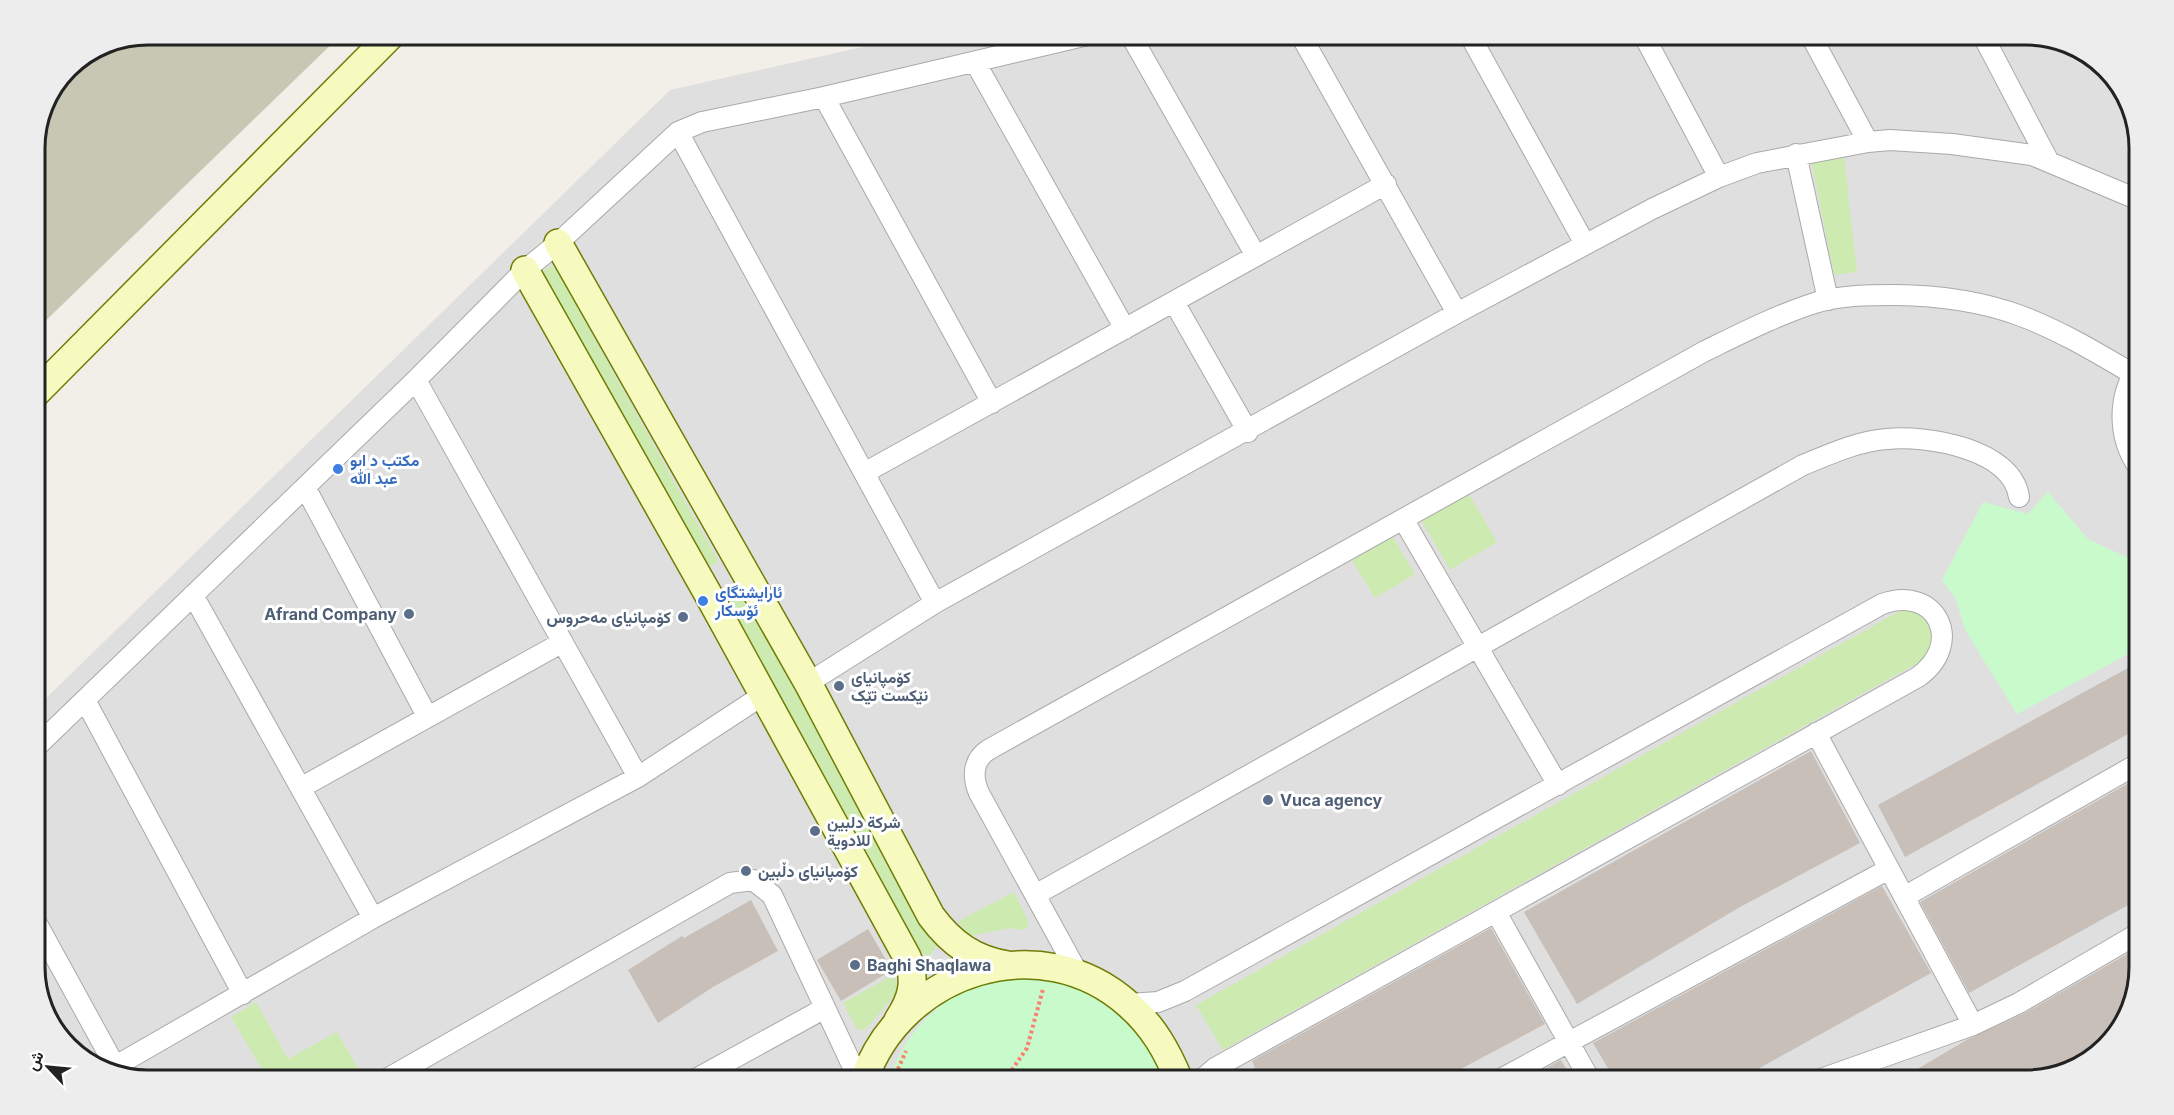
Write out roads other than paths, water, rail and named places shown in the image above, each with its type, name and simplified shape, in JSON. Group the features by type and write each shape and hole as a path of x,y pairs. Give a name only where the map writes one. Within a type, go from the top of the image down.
{"street":[{"path":"45,384 373,45"},
{"path":"45,738 416,380 525,270 558,243 678,132 702,122 824,97 1046,45"},
{"path":"1136,45 1256,256"},
{"path":"1306,45 1457,313"},
{"path":"1475,45 1585,244"},
{"path":"1649,45 1719,177"},
{"path":"1816,45 1868,142"},
{"path":"1988,45 2048,160"},
{"path":"975,62 1125,329"},
{"path":"824,97 992,403"},
{"path":"678,132 935,603"},
{"path":"808,683 935,603 1248,432 1457,313 1585,244 1719,177 1757,163 1796,154 1868,142 1899,140 2014,151 2048,160 2129,196"},
{"path":"1796,154 1828,300"},
{"path":"864,473 1386,184"},
{"path":"558,243 808,683 931,916 957,946 977,956 1008,965"},
{"path":"525,270 708,594 910,965 913,988 908,1004 876,1052 868,1070"},
{"path":"1079,975 976,787 975,767 984,752 1706,351 1767,322 1828,300 1912,295 1977,302 2007,309 2056,330 2129,366"},
{"path":"1174,302 1248,432"},
{"path":"416,380 638,777"},
{"path":"2129,385 2125,393 2122,419 2129,449"},
{"path":"1035,895 1803,465 1840,450 1885,439 1936,441 1999,464 2011,474 2017,485 2019,497"},
{"path":"304,487 427,716"},
{"path":"1403,519 1558,785"},
{"path":"708,594 745,573"},
{"path":"193,595 373,918"},
{"path":"1129,1004 1158,1002 1172,998 1882,604 1896,599 1911,599 1924,605 1935,614 1942,628 1943,642 1939,657 1930,668 1213,1070"},
{"path":"302,787 563,642"},
{"path":"117,1065 373,918 638,777 763,695"},
{"path":"84,700 243,994"},
{"path":"1816,733 1973,1025"},
{"path":"1904,897 2129,769"},
{"path":"1517,1070 1889,869"},
{"path":"403,1070 730,883 753,880 772,895 853,1070"},
{"path":"1496,912 1584,1070"},
{"path":"1847,1070 1973,1025 2019,1003 2129,939"},
{"path":"45,940 107,1061"},
{"path":"898,1020 930,993 948,982 988,968 1008,965 1048,967 1079,975 1129,1004 1156,1035 1175,1070"},
{"path":"712,1070 825,1008"}],"place":[{"name":"مكتب د ابو عبد الله","path":"338,469"},
{"name":"ئارایشتگای ئۆسکار","path":"703,601"},
{"name":"Afrand Company","path":"409,614"},
{"name":"کۆمپانیای مەحروس","path":"683,617"},
{"name":"کۆمپانیای نێکست تێک","path":"839,686"},
{"name":"Vuca agency","path":"1268,800"},
{"name":"شركة دلبين للادوية","path":"815,831"},
{"name":"کۆمپانیای دڵبین","path":"746,871"},
{"name":"Baghi Shaqlawa","path":"855,965"}]}
